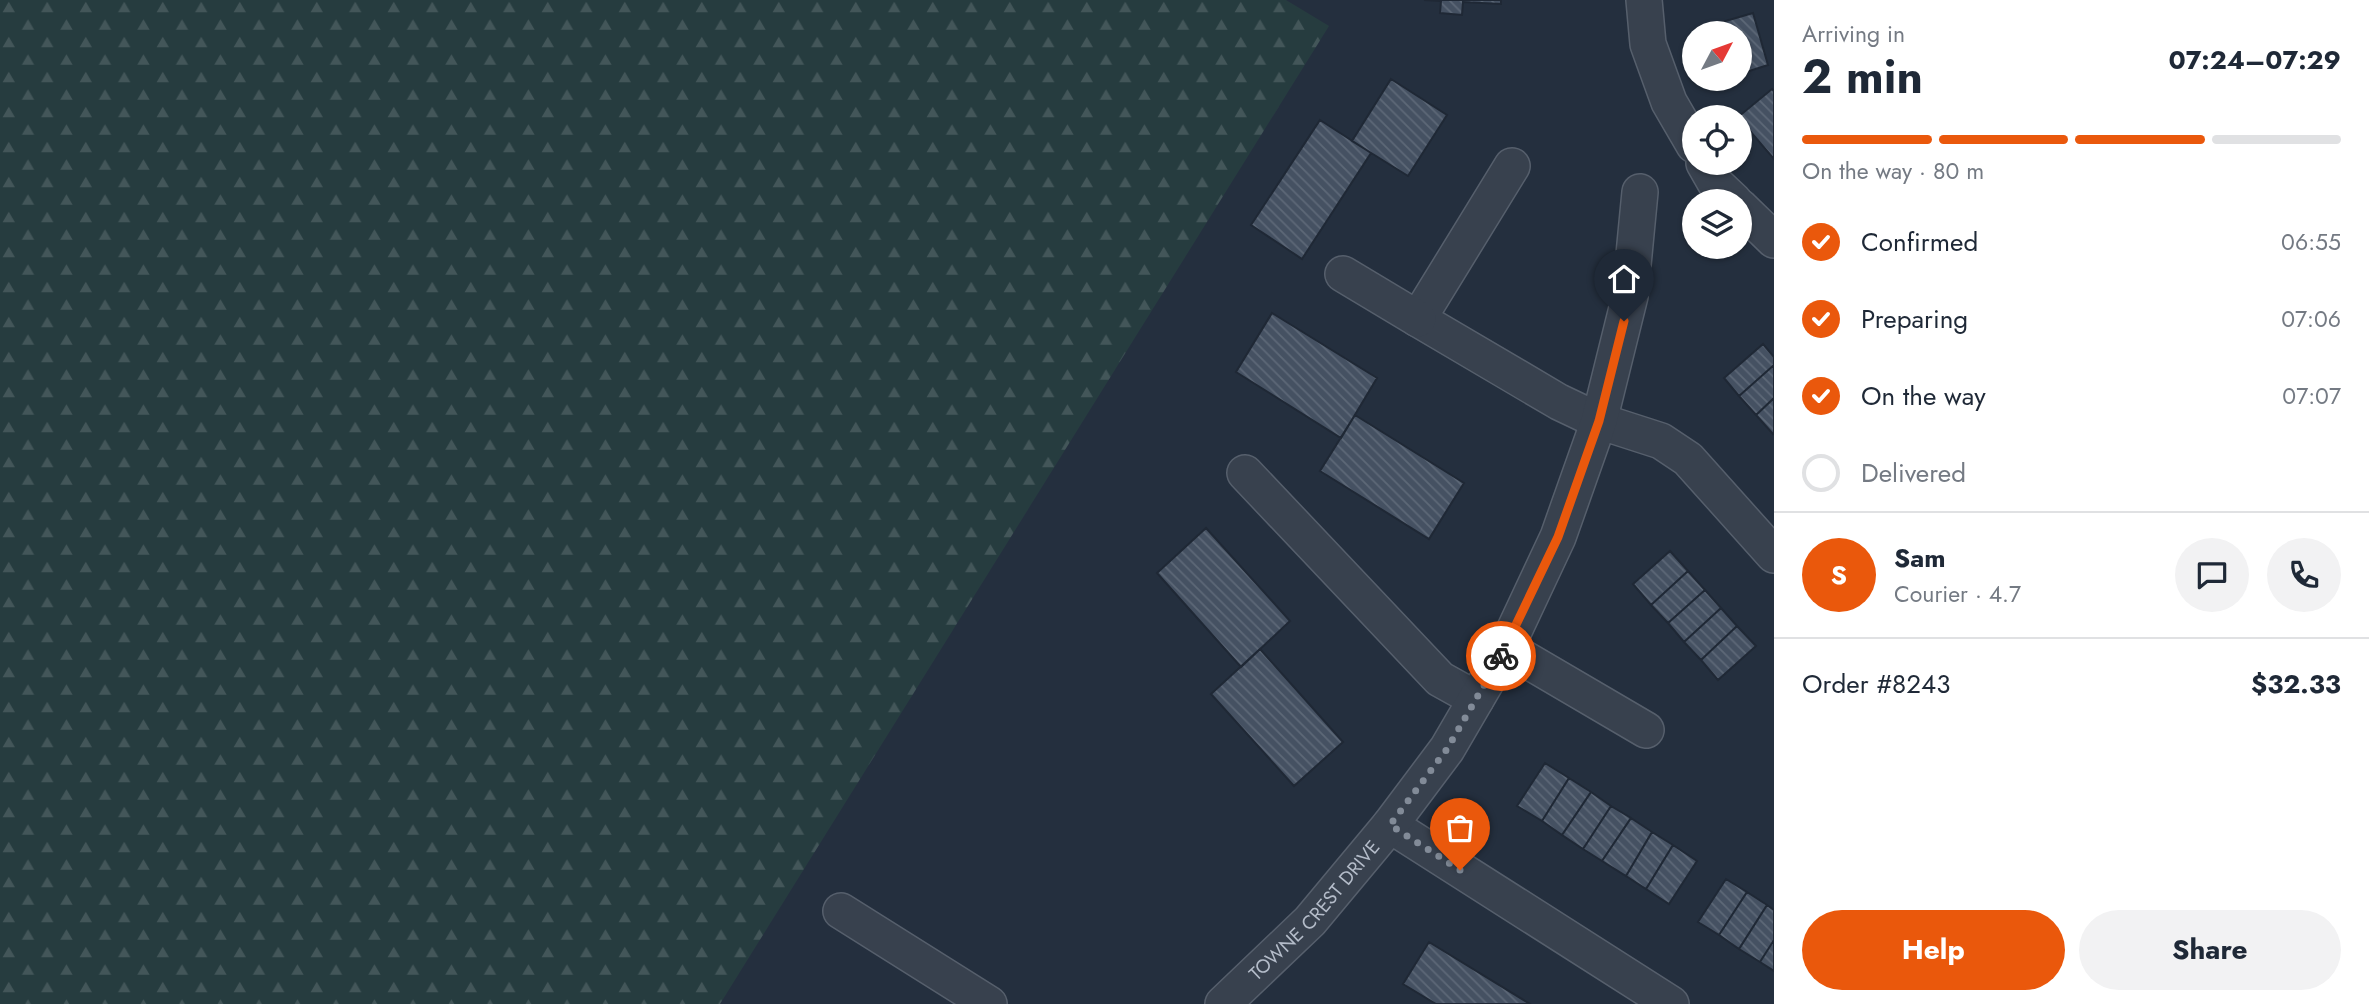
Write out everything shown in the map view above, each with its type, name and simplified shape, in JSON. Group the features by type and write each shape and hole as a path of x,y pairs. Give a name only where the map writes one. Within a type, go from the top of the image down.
{"street":[{"path":"1644,0 1648,44 1669,102 1682,124"},
{"path":"1418,319 1512,166"},
{"path":"1711,175 1721,189"},
{"name":"TOWNE CREST DRIVE","path":"1223,1004 1310,921 1390,825 1447,749 1506,648 1558,537 1599,421 1630,296 1640,192"},
{"path":"1752,219 1774,240"},
{"path":"1343,274 1559,402 1599,421 1661,441 1688,459 1774,555"},
{"path":"1245,473 1440,679 1476,699"},
{"path":"1506,648 1646,730"},
{"path":"1390,825 1671,1004"},
{"path":"841,911 989,1004"}],"green space":[{"path":"0,0 1286,0 1329,26 720,1004 0,1004"}],"building":[{"path":"1424,0 1501,0 1501,4 1463,2 1462,15 1440,13 1441,1"},
{"path":"1753,13 1768,65 1752,70 1752,21 1726,21"},
{"path":"1391,79 1447,115 1408,176 1352,141"},
{"path":"1772,89 1774,91 1774,159 1752,133 1752,105"},
{"path":"1320,120 1371,153 1302,259 1251,225"},
{"path":"1272,313 1377,378 1341,438 1236,372"},
{"path":"1763,344 1774,357 1774,365 1739,396 1724,378"},
{"path":"1774,365 1774,398 1756,415 1739,396"},
{"path":"1774,398 1774,433 1773,434 1756,415"},
{"path":"1355,415 1464,483 1429,539 1320,471"},
{"path":"1206,528 1290,621 1241,667 1157,573"},
{"path":"1670,551 1688,571 1651,605 1633,584"},
{"path":"1688,571 1705,590 1668,623 1651,605"},
{"path":"1705,590 1721,608 1684,642 1668,623"},
{"path":"1721,608 1737,626 1701,660 1684,642"},
{"path":"1737,626 1756,646 1718,680 1701,660"},
{"path":"1260,649 1343,742 1294,786 1211,694"},
{"path":"1545,763 1569,778 1542,821 1517,806"},
{"path":"1569,778 1591,792 1562,835 1542,821"},
{"path":"1591,792 1611,806 1583,849 1562,835"},
{"path":"1611,806 1631,818 1602,861 1583,849"},
{"path":"1631,818 1652,832 1626,876 1602,861"},
{"path":"1652,832 1673,845 1646,889 1626,876"},
{"path":"1673,845 1697,861 1669,904 1646,889"},
{"path":"1726,879 1747,892 1719,935 1698,922"},
{"path":"1747,892 1767,905 1739,949 1719,935"},
{"path":"1767,905 1774,910 1774,940 1760,962 1739,949"},
{"path":"1774,940 1774,971 1760,962"},
{"path":"1429,942 1530,1004 1436,1004 1403,984"}],"way so far":[{"path":"1460,870 1390,825 1447,749 1501,656"}],"route":[{"path":"1501,656 1558,537 1599,421 1624,321"}]}
